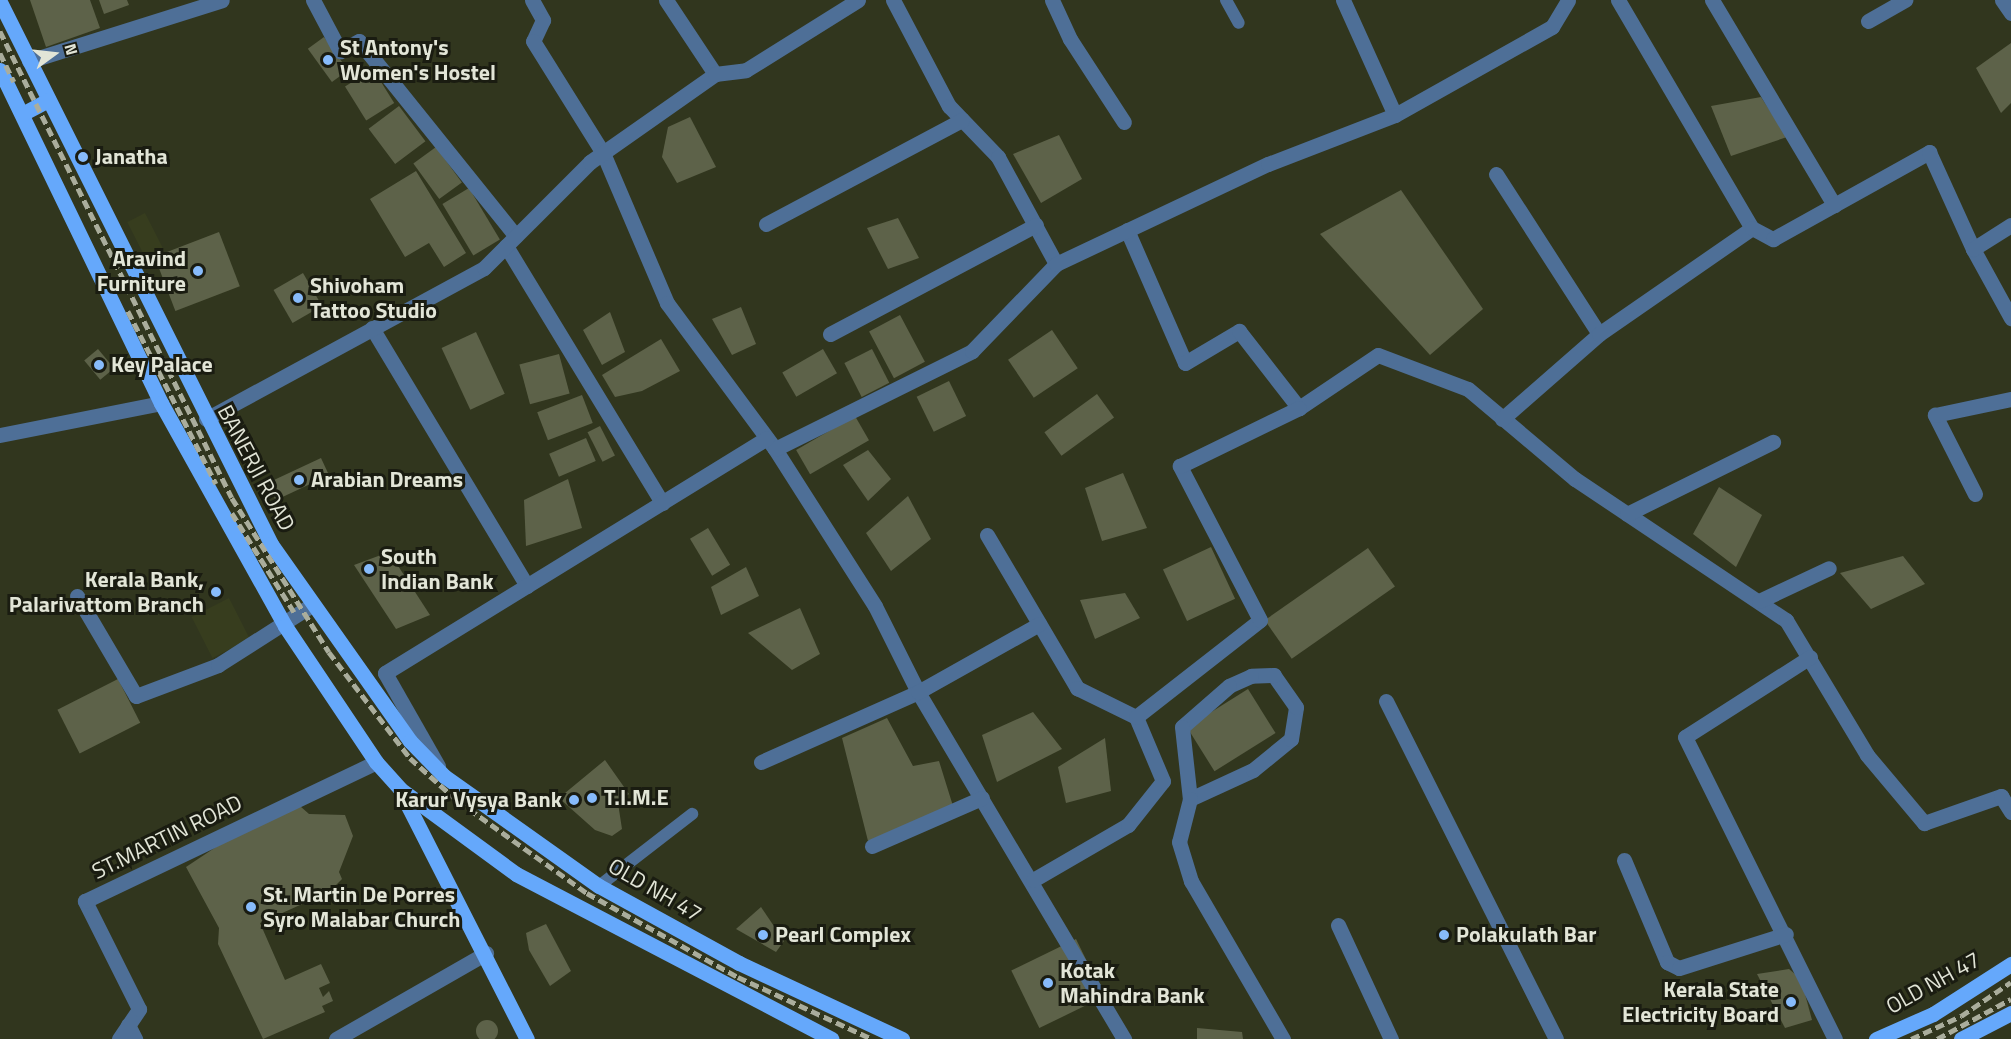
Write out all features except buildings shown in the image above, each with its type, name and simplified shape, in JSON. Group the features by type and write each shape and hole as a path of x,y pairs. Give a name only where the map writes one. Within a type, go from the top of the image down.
{"main road":[{"name":"BANERJI ROAD","path":"0,2 206,419 271,544 312,605 411,741"},
{"path":"0,70 161,403 285,626 376,762 400,789 516,874 832,1039"},
{"path":"22,114 48,100"},
{"name":"OLD NH 47","path":"411,741 444,776 599,886 739,963 902,1039"},
{"path":"400,789 486,953 527,1039"},
{"name":"OLD NH 47","path":"1876,1039 1933,1014 2011,964"},
{"path":"1961,1039 2011,1013"}],"street":[{"path":"29,61 222,0"},
{"path":"314,0 340,51 359,41 511,241 662,503"},
{"path":"532,0 543,20 533,42 603,153 668,303 771,444 875,606 918,692 1033,880 1124,1039"},
{"path":"666,0 715,74"},
{"path":"206,419 484,268 603,153 715,74 746,70 858,0"},
{"path":"893,0 949,106 998,157 1056,264"},
{"path":"1052,0 1070,39 1124,122"},
{"path":"1343,0 1395,115"},
{"path":"444,776 385,673 662,503 771,444 972,351 1056,264 1268,164 1395,115 1551,27 1568,0"},
{"path":"1618,0 1752,228 1773,238 1929,152 1973,249 2011,318"},
{"path":"1712,0 1834,205"},
{"path":"1868,21 1905,0"},
{"path":"2002,0 2011,14"},
{"path":"766,224 962,120"},
{"path":"1496,174 1599,334"},
{"path":"830,333 1036,225"},
{"path":"1973,249 2011,225"},
{"path":"1502,419 1599,334 1752,228"},
{"path":"1127,230 1185,363 1239,331 1299,408"},
{"path":"372,328 527,586"},
{"path":"1136,717 1260,620 1180,466 1299,408 1378,355 1468,389 1502,419 1627,514 1786,621 1867,755 1924,823 2001,796 2011,812"},
{"path":"1975,494 1935,415 2011,399"},
{"path":"0,435 161,403"},
{"path":"1627,514 1773,442"},
{"path":"987,535 1077,688 1136,717 1163,781 1128,825 1033,880"},
{"path":"1759,601 1829,568"},
{"path":"77,596 135,696 218,665 285,626 312,605"},
{"path":"761,762 918,692 1039,624"},
{"path":"1809,657 1685,737 1786,934 1835,1039"},
{"path":"1190,800 1253,770 1291,739 1296,707 1274,675 1251,676 1229,686 1182,728 1190,800 1179,842 1191,881 1283,1039"},
{"path":"1386,701 1556,1039"},
{"name":"ST.MARTIN ROAD","path":"118,1039 139,1009 85,901 376,762"},
{"path":"872,846 982,798"},
{"path":"1624,860 1667,962 1679,968 1786,934"},
{"path":"1338,925 1391,1039"},
{"path":"336,1039 486,953"},
{"path":"128,1025 135,1039"}],"lane":[{"path":"1226,0 1239,23"},
{"path":"599,886 692,814"}],"shaded area":[{"path":"145,213 163,248 145,257 127,222"},
{"path":"229,598 250,639 212,658 192,617"}],"railway":[{"path":"0,31 232,498 329,652 410,758 458,801 587,893 738,977 872,1039"},
{"path":"0,53 14,82"},
{"path":"128,311 216,484"},
{"path":"232,513 294,612"},
{"path":"1911,1039 1961,1016 2011,982"},
{"path":"1937,1039 2011,999"}],"place":[{"name":"St Antony's Women's Hostel","path":"328,60"},
{"name":"Janatha","path":"83,157"},
{"name":"Aravind Furniture","path":"198,271"},
{"name":"Shivoham Tattoo Studio","path":"298,298"},
{"name":"Key Palace","path":"99,365"},
{"name":"Arabian Dreams","path":"299,480"},
{"name":"South Indian Bank","path":"369,569"},
{"name":"Kerala Bank, Palarivattom Branch","path":"216,592"},
{"name":"T.I.M.E","path":"592,798"},
{"name":"Karur Vysya Bank","path":"574,800"},
{"name":"St. Martin De Porres Syro Malabar Church","path":"251,907"},
{"name":"Pearl Complex","path":"763,935"},
{"name":"Polakulath Bar","path":"1444,935"},
{"name":"Kotak Mahindra Bank","path":"1048,983"},
{"name":"Kerala State Electricity Board","path":"1791,1002"}]}
